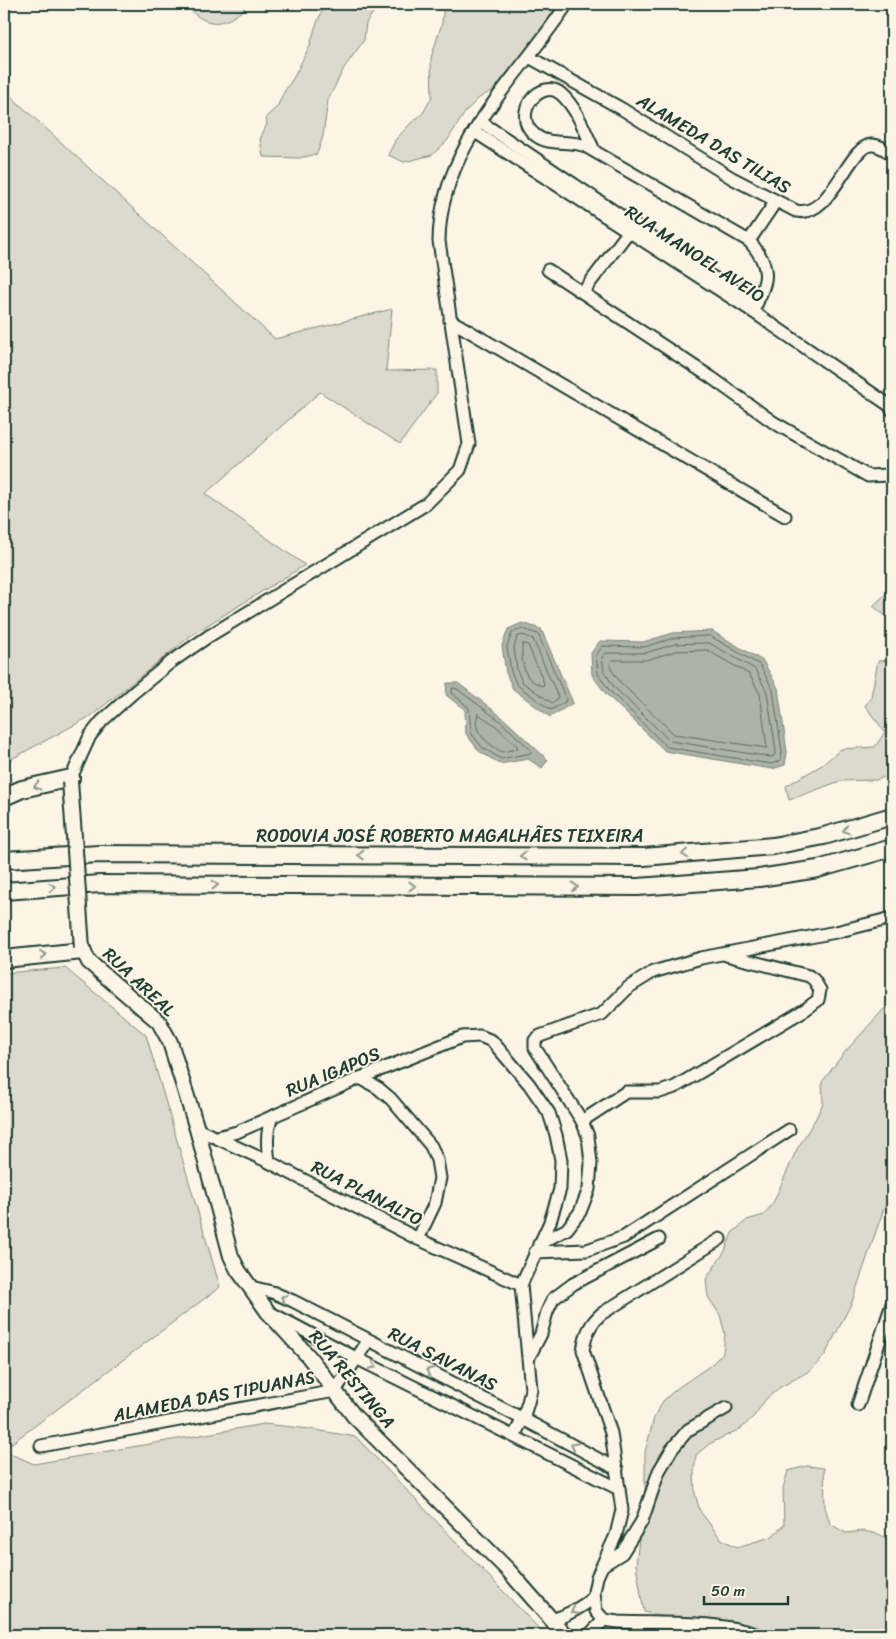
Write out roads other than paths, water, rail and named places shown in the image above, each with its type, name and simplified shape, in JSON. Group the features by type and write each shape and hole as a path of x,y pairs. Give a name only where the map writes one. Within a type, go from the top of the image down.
{"highway":[{"path":"4,797 22,790 71,780"},
{"name":"RODOVIA JOSÉ ROBERTO MAGALHÃES TEIXEIRA","path":"4,860 99,854 644,857 773,846 824,836 892,816"},
{"path":"4,891 100,884 638,887 759,878 818,869 892,848"},
{"path":"4,958 82,949"}],"main road":[{"path":"71,780 82,949"},
{"name":"RUA AREAL","path":"82,949 96,970 159,1022 170,1042 197,1129"},
{"name":"RUA RESTINGA","path":"197,1129 231,1256 238,1270 268,1312 309,1357 354,1416 508,1570 565,1635"}],"street":[{"path":"71,780 90,736 102,721 164,668 234,620 426,504 460,470 469,444 439,241 440,220 445,195 456,162 495,99 529,57 567,4"},
{"name":"ALAMEDA DAS TILIAS","path":"529,57 622,109 732,178 796,211 805,212 811,210 828,196 856,156 866,146 878,146 892,154"},
{"path":"478,127 709,275 755,307 767,279 764,264 749,241 594,150 573,142 541,139 534,134 525,121 525,113 531,101 542,92 555,90 561,93 576,115 594,150"},
{"name":"RUA MANOEL AVEIO","path":"478,127 629,231 755,307 889,404 892,410"},
{"path":"749,241 776,201"},
{"path":"583,292 629,231"},
{"path":"548,270 712,378 773,422 868,476 888,475 892,471"},
{"path":"450,320 785,516"},
{"path":"514,1436 523,1419 531,1389 522,1286 537,1248 567,1229 580,1212 589,1189 588,1136 582,1121 535,1048 536,1040 540,1036 602,1014 629,987 653,972 701,958 836,932 892,918"},
{"path":"582,1121 626,1092 660,1092 675,1087 818,1000 820,990 809,976 723,955"},
{"name":"RUA IGAPOS","path":"217,1137 238,1132 360,1078 462,1037 480,1036 492,1041 529,1084 549,1113 556,1135 561,1160 560,1189 550,1222 537,1248"},
{"path":"360,1078 378,1088 391,1099 431,1146 437,1160 440,1178 436,1203 418,1239"},
{"path":"269,1162 267,1138 268,1127 272,1117"},
{"name":"RUA PLANALTO","path":"197,1129 269,1162 418,1239 522,1286"},
{"path":"537,1248 587,1250 624,1237 789,1130"},
{"path":"720,1239 601,1314 590,1324 583,1350 611,1433 622,1510 616,1535 598,1577 594,1597 596,1611 604,1620 709,1625 743,1630 758,1635"},
{"path":"529,1357 541,1334 553,1299 573,1284 659,1240"},
{"name":"RUA SAVANAS","path":"251,1287 272,1292 293,1301 616,1469"},
{"path":"858,1405 892,1304"},
{"name":"RUA SAVANAS","path":"268,1312 619,1489"},
{"name":"ALAMEDA DAS TIPUANAS","path":"41,1446 335,1391 368,1341"},
{"path":"603,1565 622,1552 642,1521 659,1471 672,1449 688,1430 726,1408"},
{"path":"552,1620 569,1614 594,1597"},
{"path":"590,1635 604,1620"}],"water":[{"path":"522,623 541,629 573,703 550,717 513,689 506,673 502,646 508,629"},
{"path":"712,631 763,661 778,688 787,752 785,765 772,769 665,751 606,694 592,675 591,653 600,641 643,642 673,633"},
{"path":"447,683 458,683 502,717 548,760 542,768 528,759 500,764 479,751 466,734 465,710 446,695"}]}
